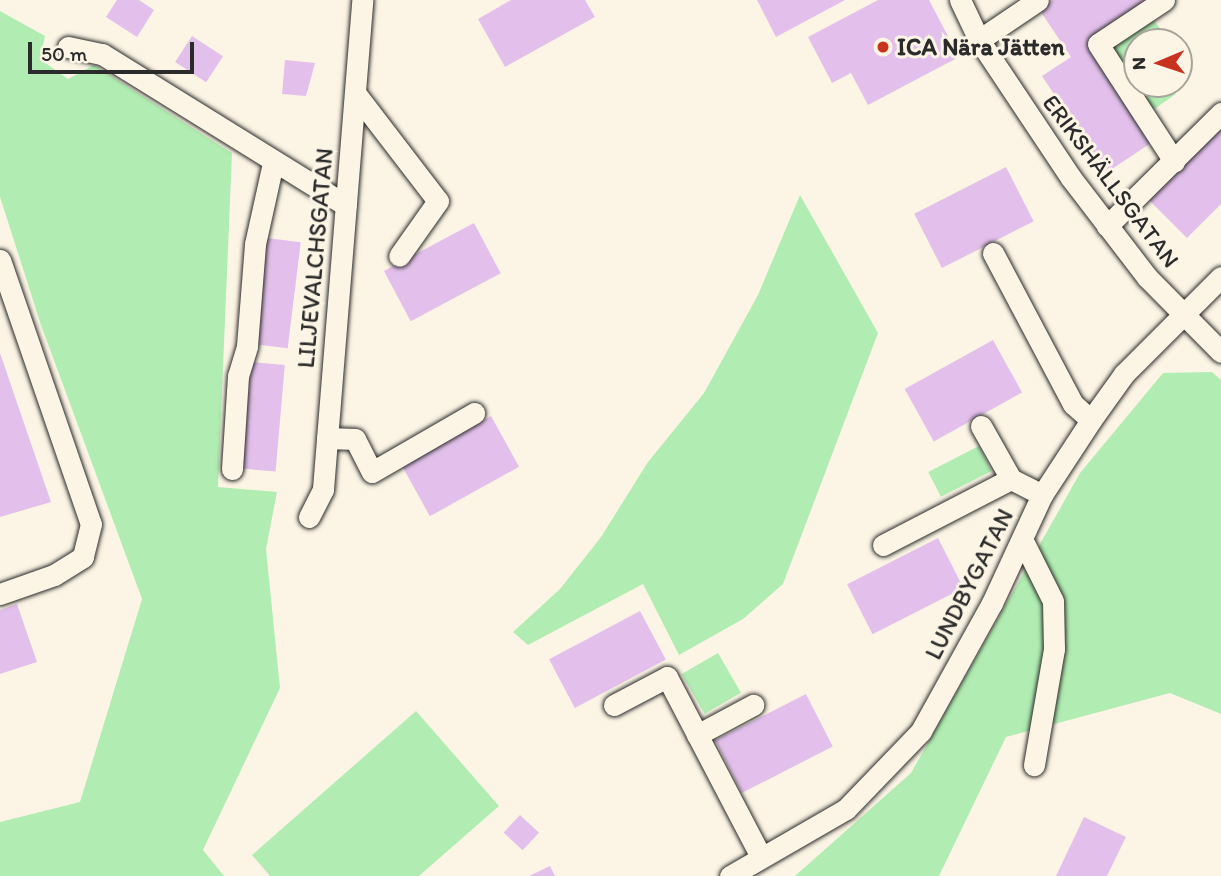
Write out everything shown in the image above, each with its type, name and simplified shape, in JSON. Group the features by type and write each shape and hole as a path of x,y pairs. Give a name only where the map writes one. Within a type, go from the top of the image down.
{"street":[{"name":"LILJEVALCHSGATAN","path":"309,517 323,489 362,0"},
{"name":"ERIKSHÄLLSGATAN","path":"960,0 979,40 1107,226 1184,316 1221,352"},
{"path":"979,40 1038,0"},
{"path":"1164,0 1098,44 1174,161"},
{"path":"68,47 102,54 273,163 346,205"},
{"path":"355,93 438,201 400,256"},
{"path":"1107,226 1221,113"},
{"path":"232,469 237,376 247,346 256,244 273,163"},
{"path":"993,253 1073,404 1091,419"},
{"path":"0,260 91,524 83,557 54,575 0,594"},
{"name":"LUNDBYGATAN","path":"730,876 846,809 921,731 1022,539 1042,495 1091,419 1124,374 1221,277"},
{"path":"327,438 355,439 372,472 474,413"},
{"path":"981,426 1011,479 1042,495"},
{"path":"883,545 1011,479"},
{"path":"1022,539 1053,601 1054,649 1034,765"},
{"path":"614,705 667,677 761,857"},
{"path":"697,735 753,705"}],"green space":[{"path":"0,11 45,36 40,59 68,79 94,65 232,153 218,487 277,492 266,549 280,688 203,850 224,876 0,876 0,822 80,802 142,599 41,325 0,197"},
{"path":"1154,20 1159,28 1142,28"},
{"path":"1123,41 1123,71 1111,49"},
{"path":"1138,98 1170,98 1147,114"},
{"path":"800,195 878,333 783,584 743,619 679,655 643,584 528,645 513,632 560,589 601,537 648,462 704,393 758,295"},
{"path":"1212,372 1221,380 1221,714 1170,693 1006,737 939,876 795,876 911,773 1080,473 1163,373"},
{"path":"979,446 992,471 941,497 928,472"},
{"path":"718,653 741,693 705,714 682,674"},
{"path":"416,711 499,806 419,876 270,876 252,855"}],"building":[{"path":"117,0 139,0 154,10 137,37 106,17"},
{"path":"511,0 585,0 595,17 505,67 478,19"},
{"path":"757,0 845,0 776,37"},
{"name":"ICA Nära Jätten","path":"878,0 929,0 959,57 868,105 851,73 832,83 808,37"},
{"path":"1052,0 1152,0 1088,43 1154,141 1106,173 1042,76 1071,57 1039,9"},
{"path":"192,36 223,56 206,82 175,62"},
{"path":"285,60 315,63 306,96 282,94"},
{"path":"1221,125 1221,204 1187,238 1148,199"},
{"path":"1006,167 1034,221 942,268 914,214"},
{"path":"474,223 501,273 411,321 384,271"},
{"path":"267,238 301,242 288,348 254,344"},
{"path":"993,340 1022,392 934,441 905,389"},
{"path":"0,353 51,502 0,517"},
{"path":"251,362 285,365 276,472 242,469"},
{"path":"491,416 519,467 430,516 402,465"},
{"path":"938,538 963,588 873,634 847,584"},
{"path":"17,604 37,662 0,674 0,610"},
{"path":"640,611 666,660 575,708 549,659"},
{"path":"806,694 833,747 742,793 715,740"},
{"path":"520,815 539,833 523,850 504,833"},
{"path":"1084,817 1126,837 1107,876 1056,876"},
{"path":"550,866 555,876 529,876"}],"place":[{"name":"ICA Nära Jätten","path":"883,47"}]}
